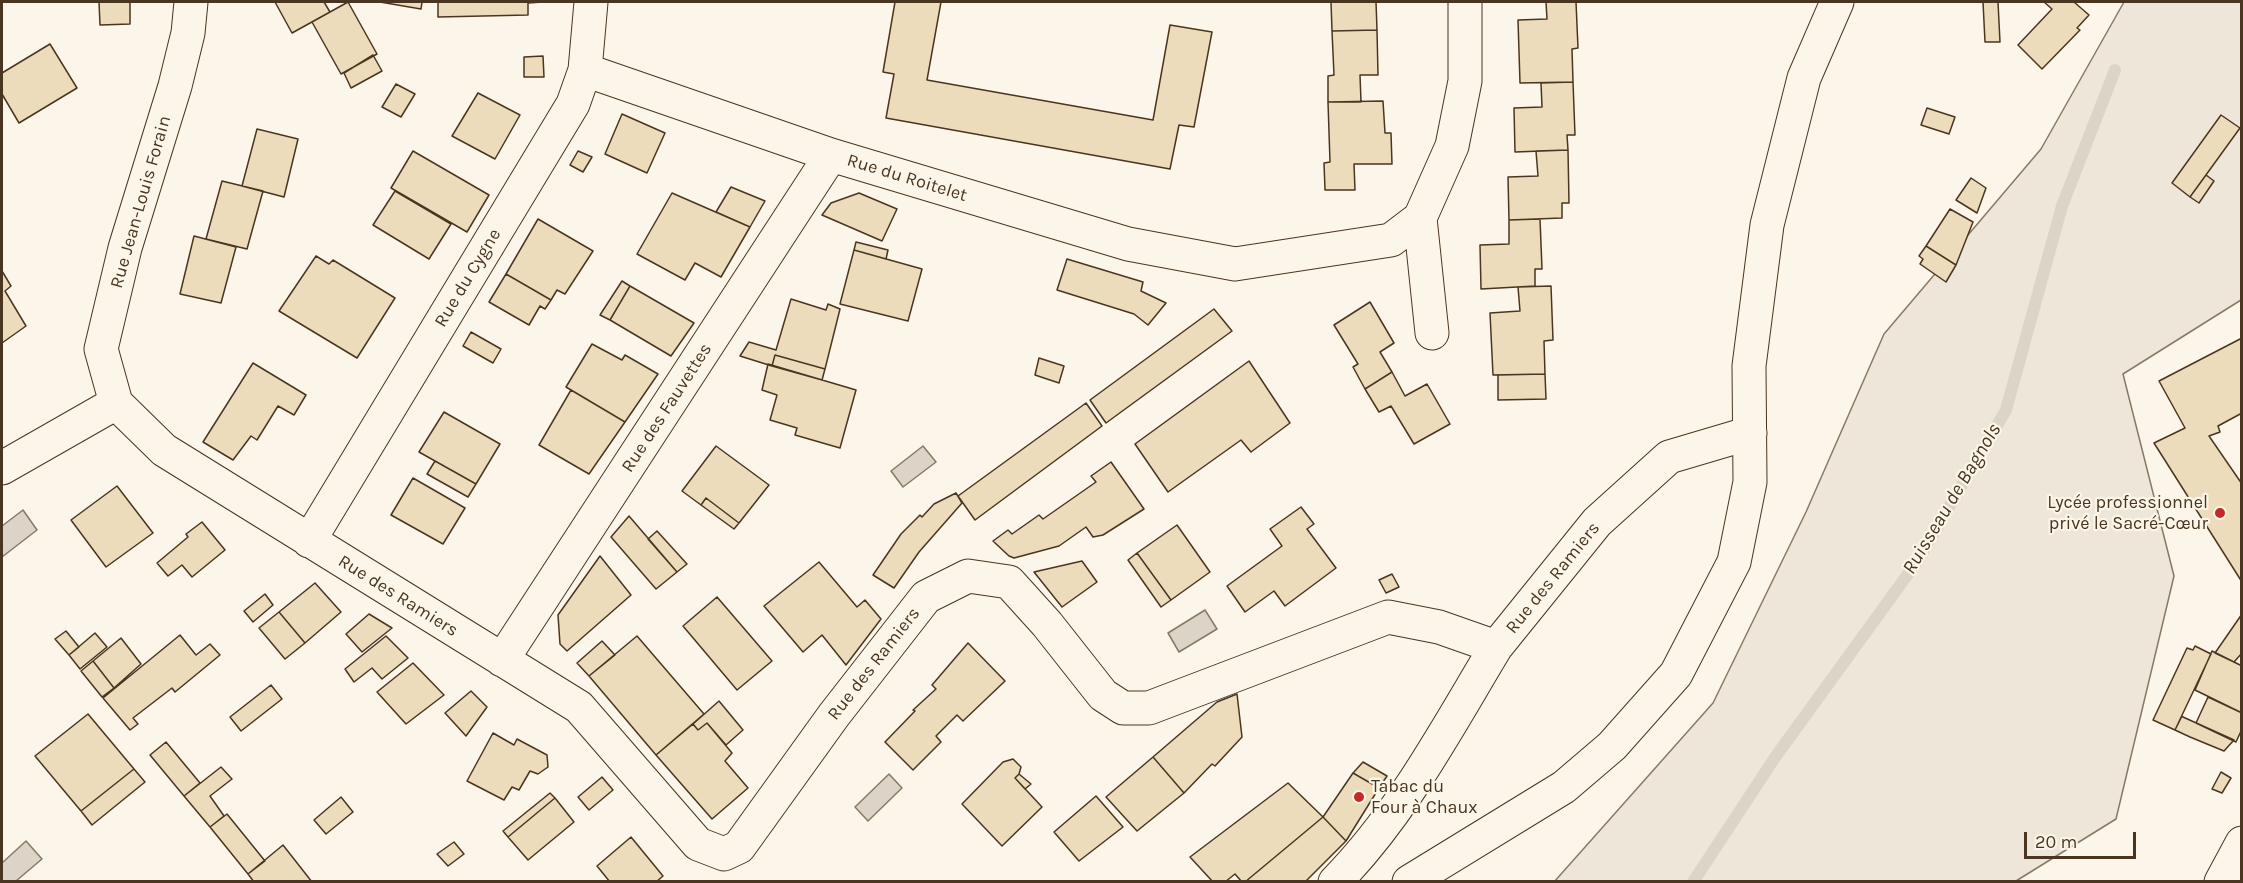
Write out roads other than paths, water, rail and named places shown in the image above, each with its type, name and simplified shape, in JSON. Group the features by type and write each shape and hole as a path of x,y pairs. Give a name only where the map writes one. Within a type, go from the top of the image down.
{"street":[{"name":"Rue Jean-Louis Forain","path":"116,403 101,349 125,248 183,54 191,2"},
{"name":"Rue du Cygne","path":"309,541 573,104 585,70 591,2"},
{"path":"1432,333 1420,218 1452,146 1465,81 1465,2"},
{"path":"1409,882 1564,787 1612,746 1676,674 1734,562 1750,482 1749,366 1767,225 1804,78 1837,2"},
{"name":"Rue du Roitelet","path":"585,70 831,155 1128,244 1235,264 1391,240 1420,218"},
{"name":"Rue des Fauvettes","path":"502,660 831,155"},
{"path":"2,468 116,403"},
{"name":"Rue des Ramiers","path":"116,403 164,450 579,707 698,844 724,854 739,847 834,715 926,597 968,576 1009,582 1047,624 1103,695 1123,708 1149,708 1388,617 1439,627 1496,648 1597,522 1669,458 1750,433"},
{"path":"1335,882 1354,862 1415,783 1496,648"},
{"path":"2221,882 2241,843"}],"waterway":[{"name":"Ruisseau de Bagnols","path":"1693,882 1776,756 1916,563 2006,410 2062,206 2115,70"}],"place":[{"name":"Lycée professionnel privé le Sacré-Cœur","path":"2220,513"},
{"name":"Tabac du Four à Chaux","path":"1359,797"}]}
